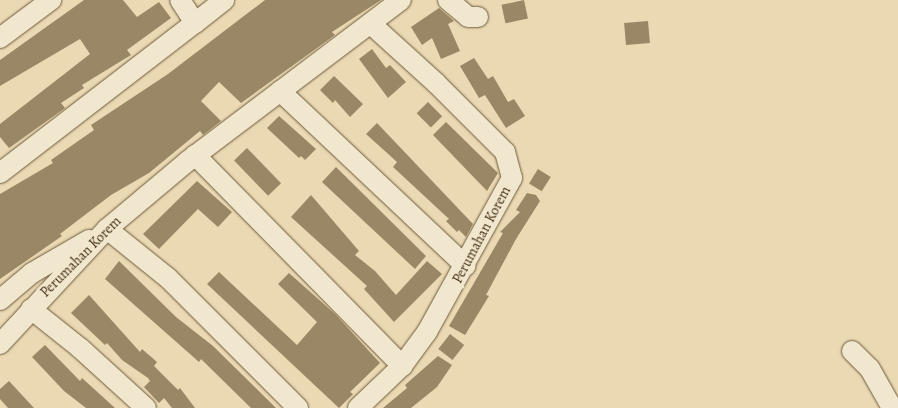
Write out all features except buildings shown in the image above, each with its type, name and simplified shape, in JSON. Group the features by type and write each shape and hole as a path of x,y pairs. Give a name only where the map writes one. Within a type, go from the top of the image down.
{"street":[{"path":"0,38 51,0"},
{"path":"180,0 195,22"},
{"path":"0,173 224,0"},
{"name":"Perumahan Korem","path":"0,344 104,231 195,155 372,25 401,0"},
{"path":"448,0 468,17 478,16"},
{"name":"Perumahan Korem","path":"358,408 402,366 427,332 466,266 512,178 508,159 436,83 372,25"},
{"path":"280,91 466,266"},
{"path":"195,155 402,366"},
{"path":"0,300 56,258 104,231 168,278 298,408"},
{"name":"Perumahan Korem","path":"31,309 80,348 146,408"},
{"path":"852,351 870,369 892,408"}]}
